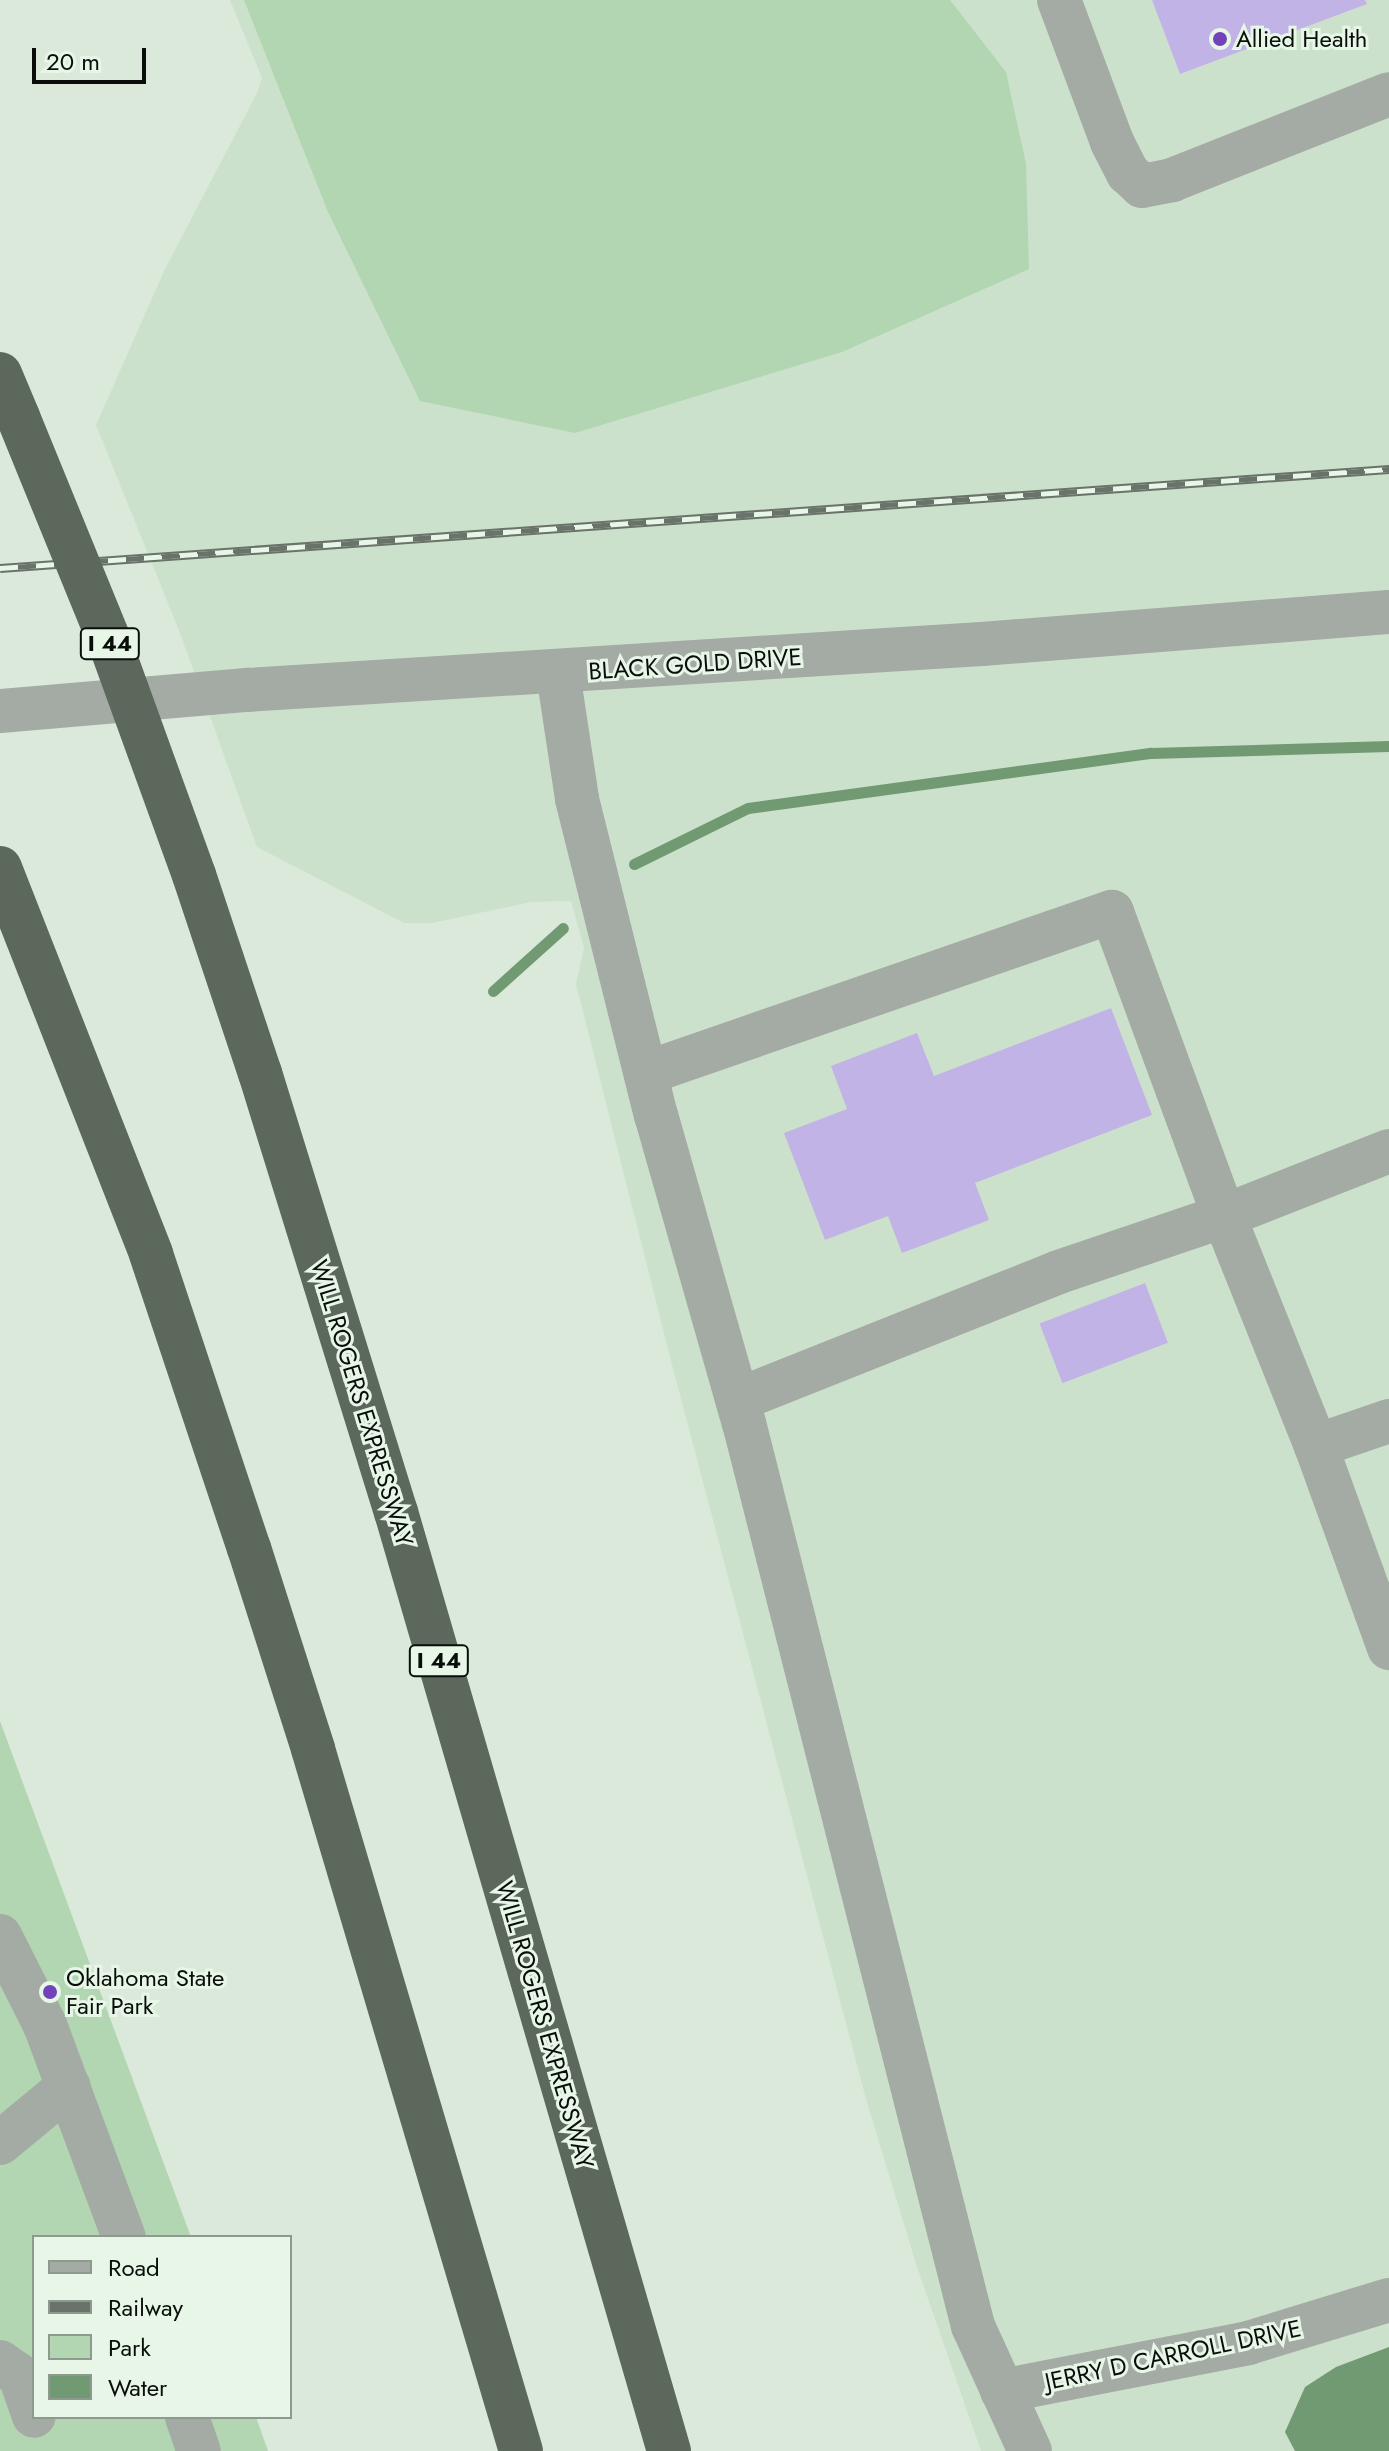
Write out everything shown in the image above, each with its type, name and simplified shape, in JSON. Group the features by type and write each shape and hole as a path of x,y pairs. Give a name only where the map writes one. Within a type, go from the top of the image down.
{"highway":[{"name":"WILL ROGERS EXPRESSWAY","path":"0,374 110,643 194,875 260,1073 396,1512 669,2451"},
{"path":"4,878 151,1254 249,1548 313,1749 521,2451"}],"street":[{"path":"1059,0 1112,142 1128,173 1142,186 1172,180 1389,94"},
{"name":"BLACK GOLD DRIVE","path":"0,711 247,690 558,673 1389,612"},
{"path":"558,673 577,799 646,1073 738,1400 973,2326 1030,2451"},
{"path":"646,1073 1112,912 1224,1216 1316,1446 1389,1648"},
{"path":"738,1400 1059,1272 1224,1216 1389,1151"},
{"path":"1316,1446 1389,1421"},
{"path":"0,1936 45,2025 123,2235"},
{"path":"0,2143 69,2086"},
{"name":"JERRY D CARROLL DRIVE","path":"1002,2391 1248,2343 1389,2300"},
{"path":"0,2362 20,2376 32,2410"},
{"path":"35,2419 47,2451"},
{"path":"188,2419 199,2451"}],"shaded area":[{"path":"230,0 1389,0 1389,2451 981,2451 917,2267 866,2099 671,1361 576,984 584,948 571,901 531,902 432,923 404,923 257,847 180,633 96,425 165,269 262,78"}],"green space":[{"path":"244,0 950,0 1006,72 1026,164 1029,269 842,352 575,433 420,401 328,212"},
{"name":"Oklahoma State Fair Park","path":"0,1721 190,2235 32,2235 32,2419 257,2419 268,2451 0,2451"}],"water":[{"path":"1389,2347 1389,2451 1295,2451 1285,2432 1305,2387 1336,2367"}],"building":[{"name":"Allied Health","path":"1152,0 1365,0 1367,4 1180,74"},
{"path":"1111,1008 1152,1115 975,1183 989,1220 902,1253 888,1216 825,1240 784,1133 847,1109 831,1066 917,1033 934,1076"},
{"path":"1145,1283 1168,1343 1062,1383 1040,1323"}],"waterway":[{"path":"634,864 748,808 1151,753 1389,746"},
{"path":"493,991 563,928"}],"railway":[{"path":"0,568 1389,469"}],"place":[{"name":"Allied Health","path":"1220,39"},
{"name":"Oklahoma State Fair Park","path":"50,1992"}]}
